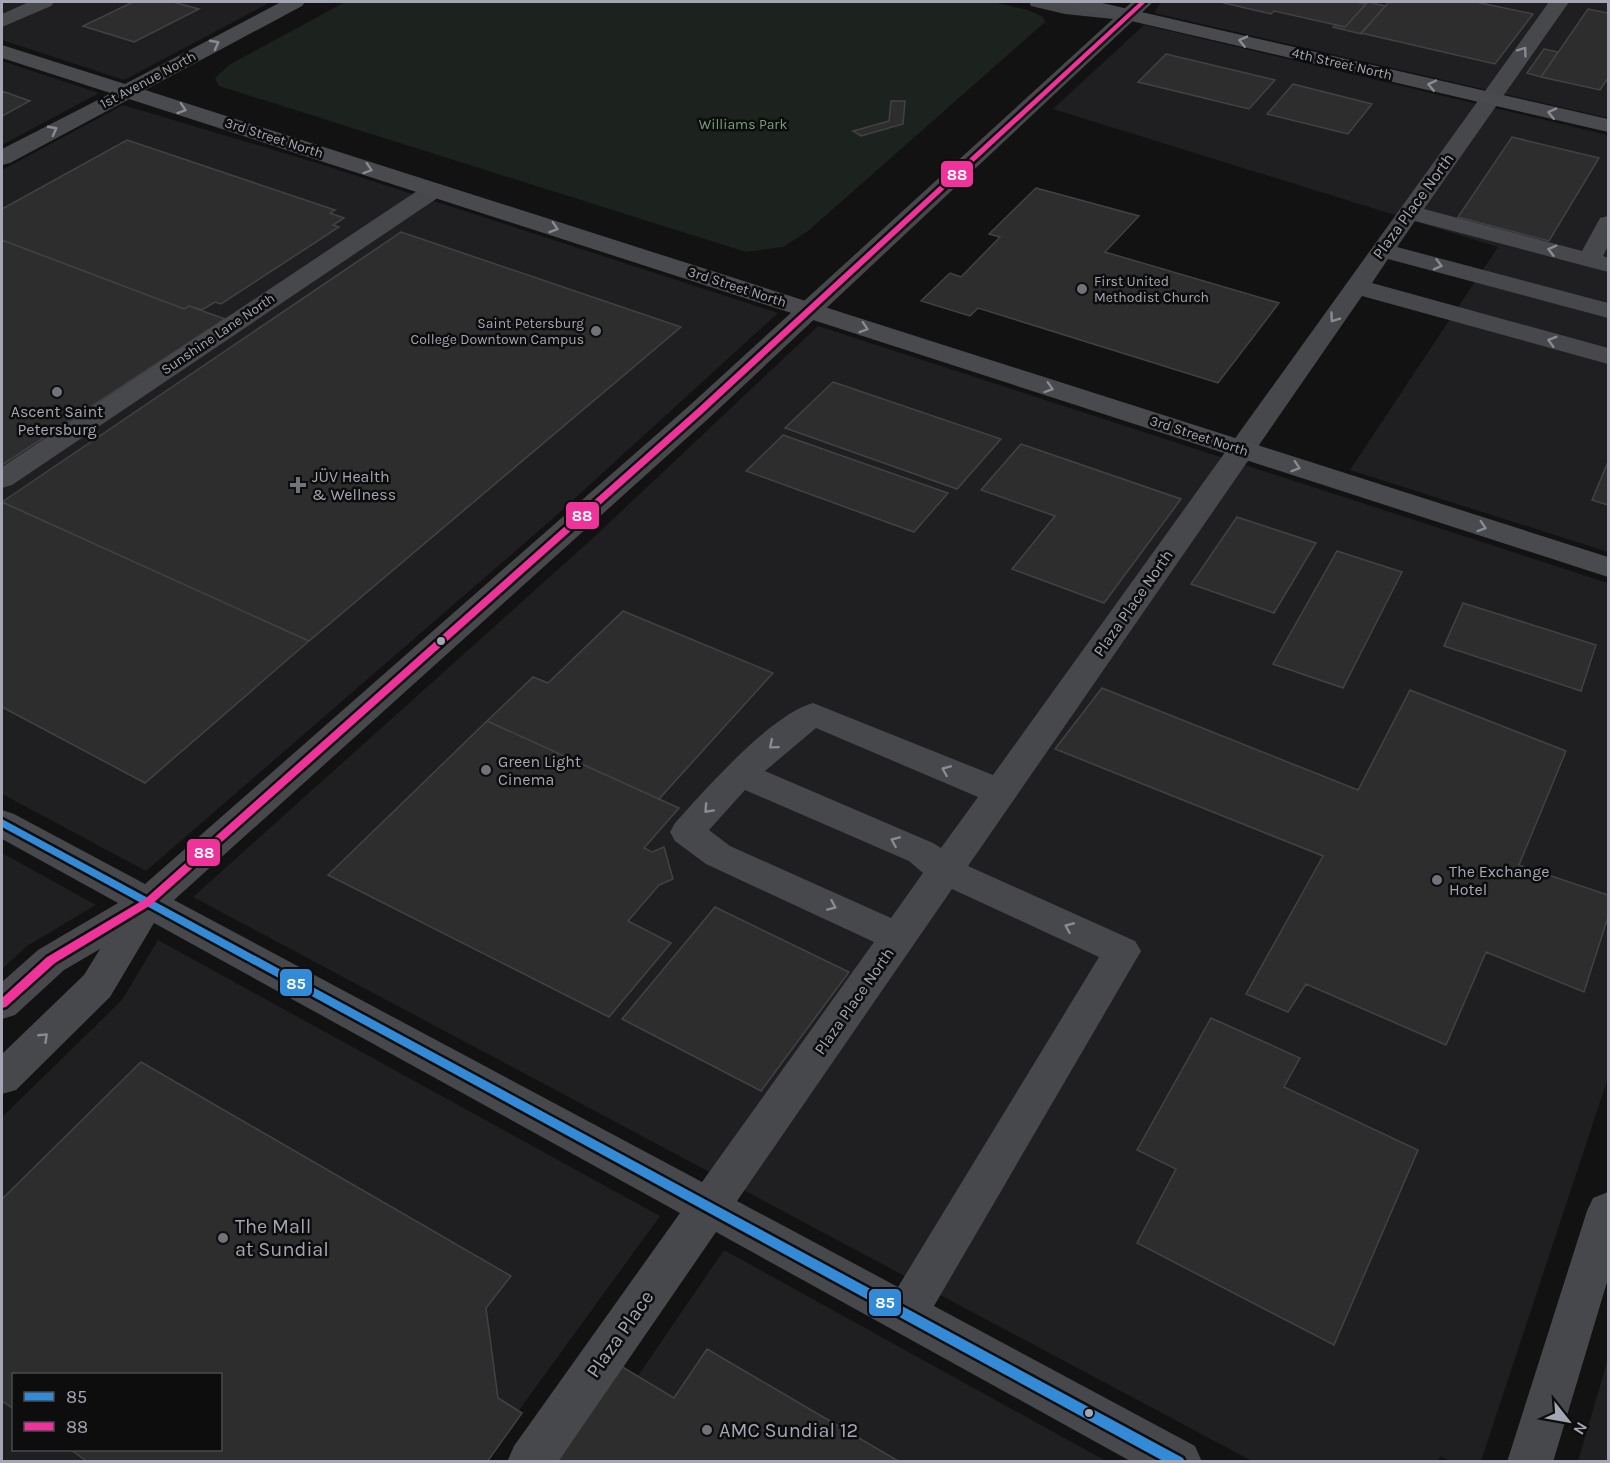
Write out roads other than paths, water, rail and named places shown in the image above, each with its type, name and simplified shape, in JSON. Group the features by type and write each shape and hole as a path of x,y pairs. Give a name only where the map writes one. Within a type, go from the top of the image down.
{"main road":[{"name":"1st Avenue North","path":"127,91 295,2"},
{"name":"4th Street North","path":"1075,2 1136,8 1490,99 1608,126"},
{"name":"3rd Street North","path":"2,51 1608,567"}],"street":[{"path":"2,21 44,2"},
{"path":"1038,2 1065,8 1136,8"},
{"name":"Plaza Place North","path":"710,1207 1241,449 1559,2"},
{"path":"2,1004 51,960 148,902 699,412 1136,8"},
{"name":"1st Avenue North","path":"2,158 127,91"},
{"name":"Sunshine Lane North","path":"2,479 434,190"},
{"path":"1408,212 1599,262 1608,223"},
{"path":"1382,250 1608,311"},
{"path":"1356,286 1608,356"},
{"path":"899,937 718,855 687,832 740,774 776,742 813,714 1000,792"},
{"path":"740,774 921,852 945,871 1122,951 906,1313"},
{"path":"2,823 1179,1461"},
{"path":"2,1077 97,986 148,902"},
{"name":"Plaza Place","path":"530,1461 710,1207"},
{"path":"1530,1461 1608,1211"}],"place":[{"name":"First United Methodist Church","path":"1082,289"},
{"name":"Saint Petersburg College Downtown Campus","path":"596,331"},
{"name":"Ascent Saint Petersburg","path":"57,392"},
{"name":"JÜV Health & Wellness","path":"298,485"},
{"name":"Green Light Cinema","path":"486,770"},
{"name":"The Exchange Hotel","path":"1437,880"},
{"name":"The Mall at Sundial","path":"223,1238"},
{"name":"AMC Sundial 12","path":"707,1430"}],"park label":[{"name":"Williams Park","path":"743,124"}]}
